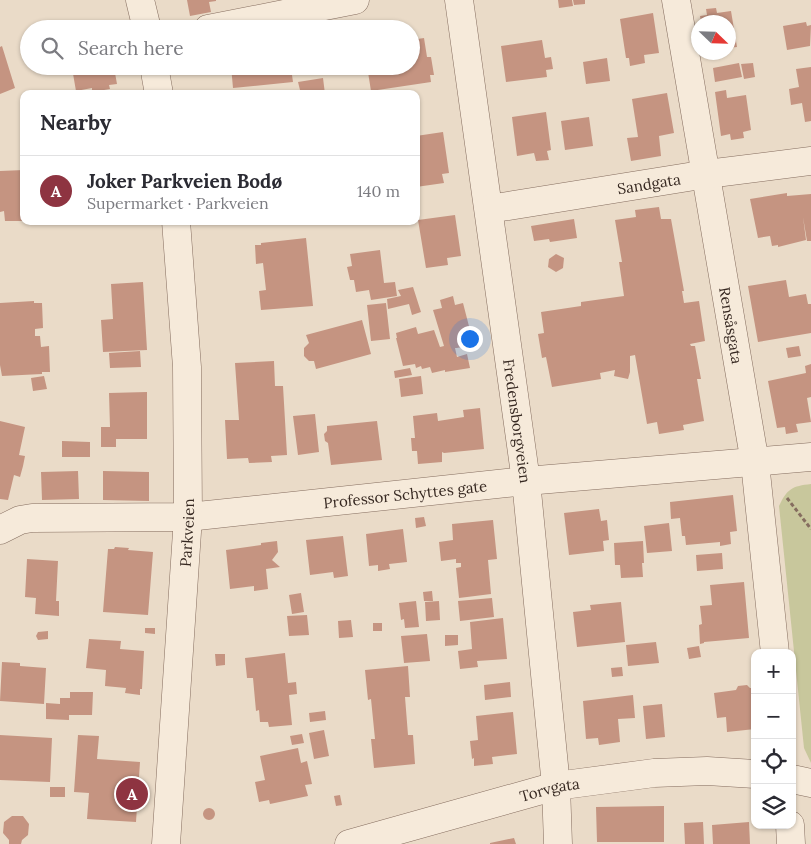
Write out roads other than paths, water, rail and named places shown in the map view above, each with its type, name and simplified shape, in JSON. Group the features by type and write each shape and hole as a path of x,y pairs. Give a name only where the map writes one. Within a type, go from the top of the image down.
{"street":[{"path":"140,0 145,20"},
{"path":"254,20 355,0"},
{"name":"Fredensborgveien","path":"459,0 526,481 556,786 558,844"},
{"name":"Rensåsgata","path":"676,0 755,462 775,649"},
{"path":"156,75 159,90"},
{"name":"Sandgata","path":"489,210 707,174 811,161"},
{"name":"Parkveien","path":"166,844 188,517 187,367 176,225"},
{"name":"Professor Schyttes gate","path":"0,530 20,520 32,518 188,517 526,481 811,457"},
{"name":"Torvgata","path":"349,844 556,786 654,773 707,771 751,774"},
{"path":"796,780 811,783"},
{"path":"790,829 791,844"}],"place":[{"name":"Joker Parkveien Bodø","path":"132,794"}]}
